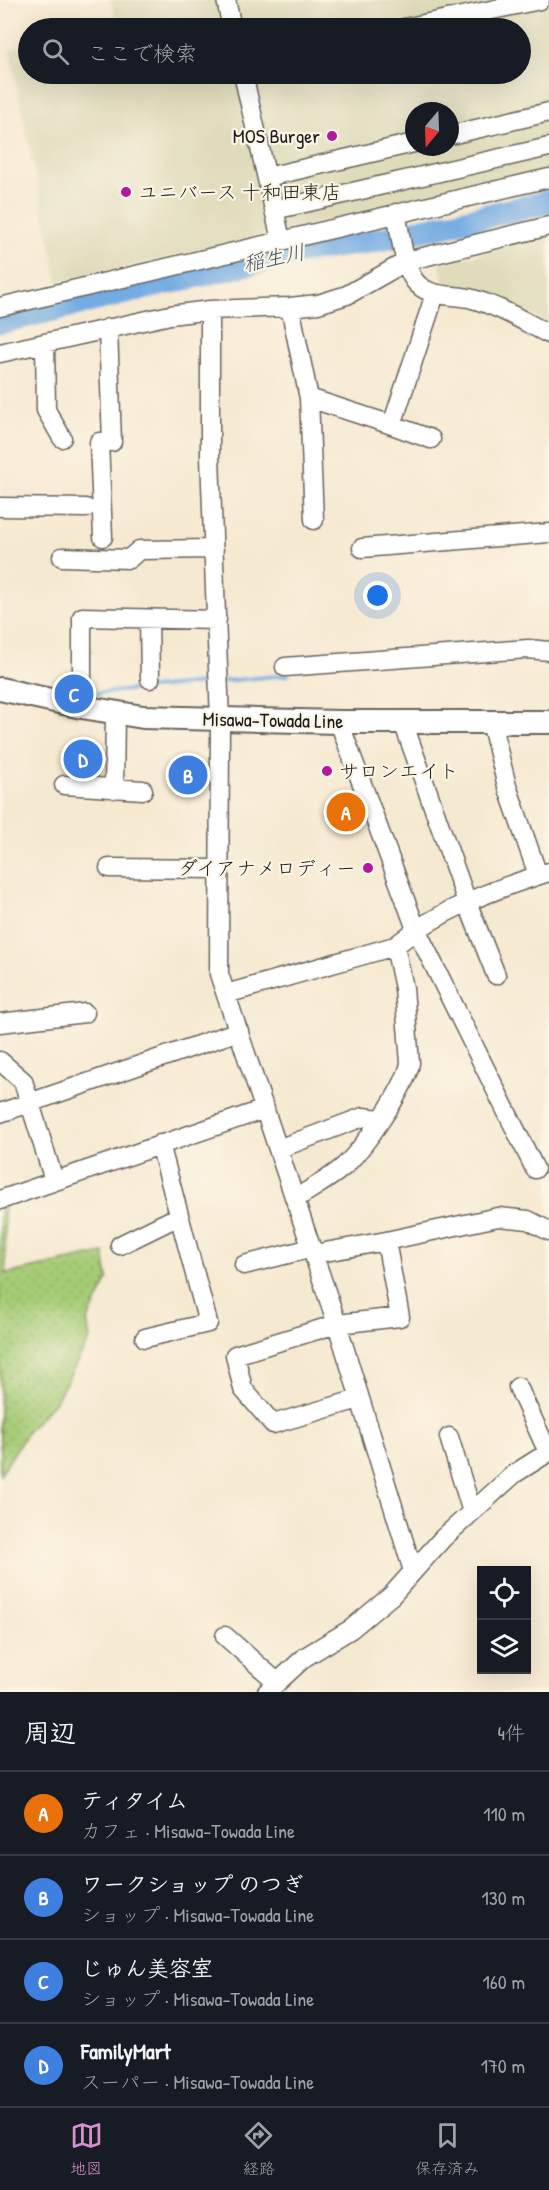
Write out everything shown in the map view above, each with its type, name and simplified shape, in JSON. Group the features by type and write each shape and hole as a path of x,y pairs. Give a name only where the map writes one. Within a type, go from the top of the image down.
{"main road":[{"name":"Misawa-Towada Line","path":"0,689 82,707 143,717 339,722 549,722"}],"street":[{"path":"226,0 230,18"},
{"path":"453,18 540,0"},
{"path":"245,84 281,240"},
{"path":"459,133 549,112"},
{"path":"267,177 405,145"},
{"path":"274,210 549,147"},
{"path":"0,306 281,240 397,219 549,178"},
{"path":"397,219 413,279 422,288 435,294 468,298 485,303 549,334"},
{"path":"0,353 170,315 210,310 318,304 347,295 405,254 549,226"},
{"path":"393,425 435,294"},
{"path":"290,307 309,398 314,520"},
{"path":"210,310 210,457 220,720 219,974 337,1324 413,1571"},
{"path":"103,537 99,441 112,442 108,328"},
{"path":"45,343 46,410 62,438"},
{"path":"309,398 431,439"},
{"path":"0,507 86,508"},
{"path":"362,548 549,533"},
{"path":"62,556 129,559 139,550 214,549"},
{"path":"82,707 82,617 217,620"},
{"path":"149,619 150,679"},
{"path":"285,667 528,649 549,651"},
{"path":"114,789 116,713"},
{"path":"339,722 416,929 535,1169"},
{"path":"404,722 467,902 496,975"},
{"path":"226,994 395,946 416,929 439,915 467,902 544,874 507,786 491,722"},
{"path":"64,785 143,790"},
{"path":"109,868 219,869"},
{"path":"295,1199 341,1169 358,1152 401,1089 408,1074 410,1063 404,988 395,946"},
{"path":"0,1023 85,1013"},
{"path":"0,1113 238,1031"},
{"path":"0,1061 23,1081 54,1180"},
{"path":"0,1200 265,1109"},
{"path":"278,1149 363,1118 380,1119"},
{"path":"145,1338 208,1323 160,1144"},
{"path":"120,1245 179,1216"},
{"path":"244,1265 313,1251 386,1241 498,1217 528,1220 549,1231"},
{"path":"359,1399 273,1424 243,1389 236,1355 337,1324 400,1317 386,1241"},
{"path":"225,1636 272,1687 305,1657 351,1629 392,1595 444,1538 472,1512 514,1474 549,1452 518,1388"},
{"path":"449,1437 472,1512"}],"shaded area":[{"path":"111,0 234,0 240,3 249,0 549,0 549,171 58,282 9,49 18,47 18,84 531,84 531,18 115,18"},
{"path":"549,236 549,323 485,294 444,286 440,264"}],"green space":[{"path":"4,1206 6,1274 104,1253 108,1279 87,1321 90,1338 57,1399 28,1431 0,1475 0,1207"}],"waterway":[{"name":"稲生川","path":"0,322 298,252 373,241 549,202"},
{"path":"224,681 288,675"},
{"path":"89,694 214,682"}],"place":[{"name":"MOS Burger","path":"332,136"},
{"name":"ユニバース 十和田東店","path":"126,192"},
{"name":"じゅん美容室","path":"74,694"},
{"name":"FamilyMart","path":"83,759"},
{"name":"サロンエイト","path":"327,771"},
{"name":"ワークショップ のつぎ","path":"188,775"},
{"name":"ティタイム","path":"346,812"},
{"name":"ダイアナメロディー","path":"368,868"}]}
